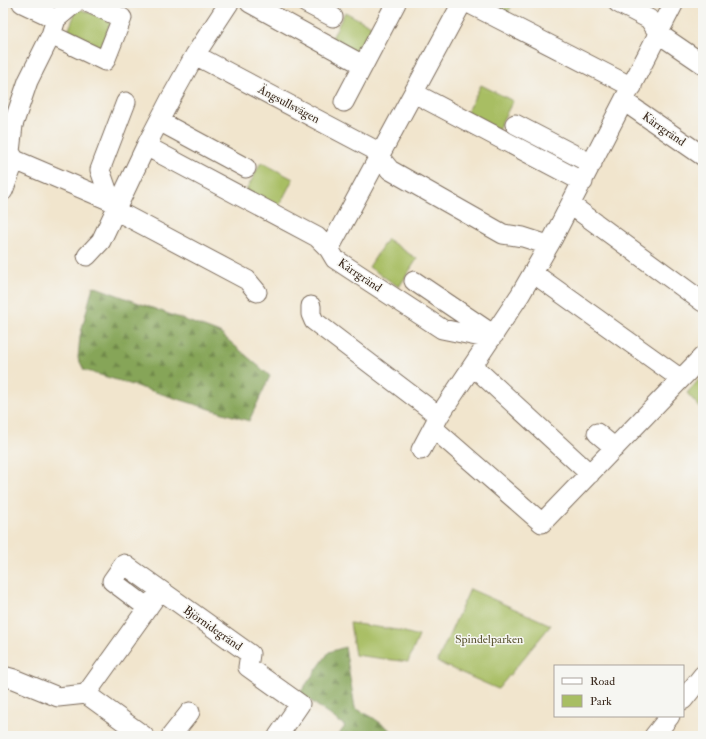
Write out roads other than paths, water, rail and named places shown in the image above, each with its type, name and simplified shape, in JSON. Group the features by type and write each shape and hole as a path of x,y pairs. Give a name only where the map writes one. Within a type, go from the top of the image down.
{"street":[{"path":"22,3 54,27 105,61 122,18 89,3"},
{"path":"3,191 13,125 28,81 54,27 75,3"},
{"path":"87,256 101,241 115,205 157,125 195,55 229,3"},
{"path":"250,3 363,65"},
{"path":"306,3 333,17"},
{"path":"344,102 396,3"},
{"name":"Kärrgränd","path":"462,3 328,249 335,259 442,329 495,333"},
{"name":"Kärrgränd","path":"468,3 628,94 703,156"},
{"path":"618,3 649,19 659,34 703,64"},
{"path":"421,450 436,422 533,273 583,182 659,34 669,5"},
{"name":"Ängsullsvägen","path":"195,55 373,149 380,156"},
{"path":"414,93 583,182"},
{"path":"115,205 100,170 126,102"},
{"path":"516,124 559,143 594,161"},
{"path":"157,125 195,146 246,168"},
{"path":"146,146 317,237 328,249"},
{"path":"9,154 115,205 247,280 257,292"},
{"path":"380,156 390,170 503,234 523,237 548,245"},
{"path":"570,205 703,302"},
{"path":"533,273 681,380"},
{"path":"414,281 460,306 495,333"},
{"path":"311,306 311,314 314,321 436,422 548,528 590,474 703,356"},
{"path":"473,366 590,474"},
{"path":"597,434 615,448"},
{"path":"3,676 58,697 70,697 86,694 148,608 159,591 124,564 112,581 148,608"},
{"name":"Björnidegränd","path":"159,591 250,654 248,667 300,704 278,736"},
{"path":"684,699 703,675"},
{"path":"86,694 144,736"},
{"path":"171,736 190,712"},
{"path":"654,736 669,717"}],"park label":[{"name":"Spindelparken","path":"489,639"}]}
